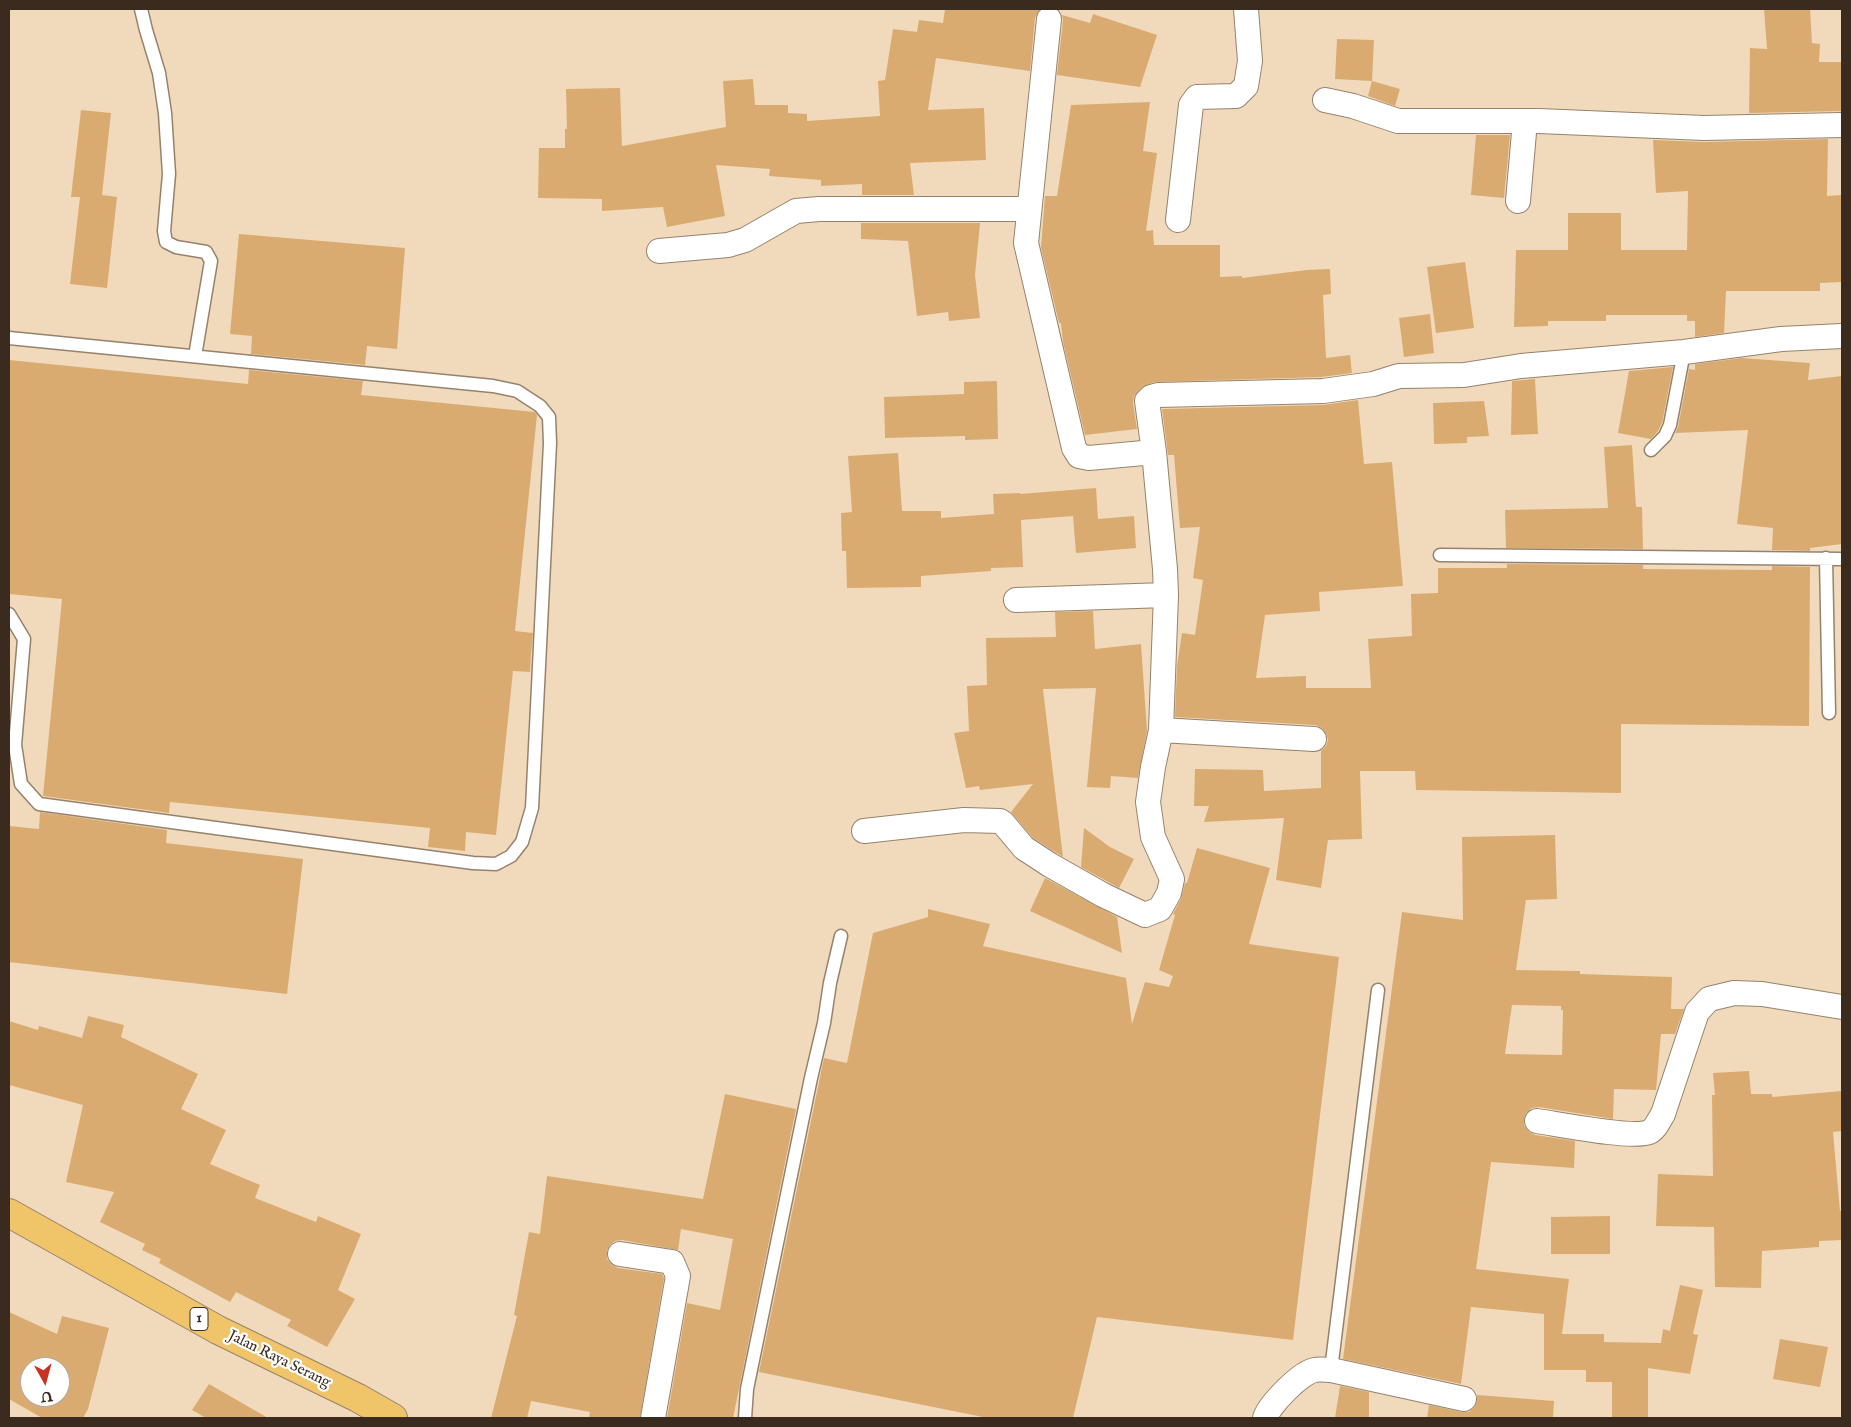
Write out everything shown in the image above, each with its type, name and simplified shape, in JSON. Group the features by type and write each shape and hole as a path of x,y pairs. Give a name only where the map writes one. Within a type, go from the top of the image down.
{"highway":[{"name":"Jalan Raya Serang","path":"9,1212 218,1330 358,1398 393,1418"}],"street":[{"path":"1178,220 1191,104 1197,98 1236,96 1246,86 1250,61 1246,9"},
{"path":"1049,19 1026,243 1074,448 1079,456 1089,458 1154,452"},
{"path":"1325,100 1353,106 1398,121 1525,121 1704,128 1842,125"},
{"path":"1518,201 1525,121"},
{"path":"659,251 728,244 745,240 796,211 818,209 1029,209"},
{"path":"864,831 964,820 1000,821 1024,848 1103,895 1145,915 1160,909 1169,893 1172,879 1153,837 1148,802 1161,730 1166,595 1154,452 1147,401 1151,397 1158,395 1323,391 1373,384 1399,376 1464,375 1521,366 1684,352 1781,339 1842,336"},
{"path":"1016,600 1166,595"},
{"path":"1161,730 1314,739"},
{"path":"1537,1121 1631,1135 1649,1132 1657,1125 1663,1114 1696,1012 1709,999 1734,993 1762,994 1842,1007"},
{"path":"620,1254 672,1262 678,1276 653,1418"},
{"path":"1265,1418 1267,1411 1290,1386 1313,1370 1331,1370 1464,1399"}],"lane":[{"path":"141,9 159,72 165,114 169,174 164,231 166,242 176,247 206,252 210,261 195,356"},
{"path":"9,338 493,386 516,392 540,406 549,417 550,443 532,808 522,842 511,856 496,864 473,863 40,804 21,784 15,745 24,639 9,614"},
{"path":"1651,450 1666,436 1670,426 1684,352"},
{"path":"1440,555 1842,559"},
{"path":"1826,558 1829,713"},
{"path":"745,1418 748,1389 841,936"},
{"path":"1331,1370 1378,990"}],"building":[{"path":"945,9 1040,9 1035,18 1030,71 936,58 928,110 984,108 986,160 910,163 914,195 862,195 862,184 821,186 821,180 769,176 770,169 716,165 725,216 667,227 663,207 602,211 602,199 538,198 539,148 565,148 565,129 567,129 566,89 620,88 622,146 726,127 723,81 753,79 755,105 788,105 788,113 807,114 807,121 880,116 878,81 885,80 893,29 917,32 919,20 943,23"},
{"path":"1764,9 1810,9 1812,43 1820,44 1819,62 1842,62 1842,111 1749,113 1750,48 1767,49"},
{"path":"1093,14 1157,35 1140,87 1057,75 1062,15 1090,23"},
{"path":"1337,39 1374,40 1372,81 1335,79"},
{"path":"1372,81 1400,89 1395,106 1368,96"},
{"path":"1150,102 1143,151 1157,153 1146,231 1153,230 1154,245 1220,245 1220,277 1242,276 1242,278 1330,269 1331,294 1323,295 1326,358 1350,355 1352,373 1322,377 1154,382 1142,387 1134,396 1133,403 1137,429 1085,435 1063,342 1061,323 1059,323 1041,248 1045,196 1057,196 1071,105"},
{"path":"81,110 111,113 102,195 117,197 107,288 70,284 80,197 71,197"},
{"path":"1476,135 1510,135 1504,198 1471,195"},
{"path":"1828,139 1827,196 1842,195 1842,282 1820,283 1820,291 1726,291 1724,333 1695,337 1695,321 1687,321 1687,315 1606,315 1606,321 1548,321 1548,326 1514,327 1516,250 1568,250 1568,213 1621,213 1621,250 1687,250 1688,191 1656,193 1653,140 1704,142"},
{"path":"861,223 980,223 975,275 980,318 949,321 948,312 917,316 908,241 861,239"},
{"path":"239,234 405,248 397,349 367,346 365,365 251,354 252,336 230,334"},
{"path":"1465,262 1474,328 1436,333 1427,267"},
{"path":"1430,314 1434,353 1404,357 1399,318"},
{"path":"1742,358 1810,363 1808,380 1842,376 1842,544 1810,548 1810,551 1772,550 1773,528 1737,524 1748,430 1675,433 1678,427 1689,369 1695,370 1695,364"},
{"path":"9,360 248,384 249,370 363,381 361,395 535,412 537,415 515,631 533,633 530,672 513,671 496,835 466,832 465,851 428,847 430,828 170,802 169,813 43,796 62,599 9,594"},
{"path":"1673,367 1662,423 1658,431 1651,439 1618,433 1629,371"},
{"path":"1535,379 1538,434 1511,435 1512,381"},
{"path":"997,381 998,439 965,440 965,436 885,438 884,397 964,394 964,382"},
{"path":"1358,400 1364,464 1392,462 1403,586 1319,592 1320,611 1265,615 1256,678 1306,676 1306,688 1371,688 1368,639 1412,636 1411,594 1438,593 1438,568 1507,568 1507,564 1643,565 1643,569 1772,570 1772,566 1810,567 1809,726 1621,724 1621,793 1416,790 1415,771 1360,771 1362,839 1328,840 1321,888 1276,880 1284,818 1204,822 1209,806 1194,806 1195,769 1263,770 1264,791 1321,788 1321,751 1326,746 1328,740 1322,728 1315,725 1175,717 1177,666 1182,633 1195,635 1203,580 1193,578 1200,527 1180,528 1174,455 1168,455 1162,409 1323,405"},
{"path":"1484,401 1489,436 1467,437 1467,443 1434,444 1433,403"},
{"path":"1632,445 1636,507 1642,507 1643,549 1506,548 1505,510 1608,508 1604,447"},
{"path":"898,453 902,511 941,511 941,518 994,514 993,494 1020,494 1096,488 1098,519 1134,516 1136,548 1076,553 1073,516 1021,520 1023,567 991,568 991,571 921,576 921,587 847,588 846,551 842,551 841,513 852,512 848,456"},
{"path":"1093,611 1095,649 1141,644 1147,731 1138,778 1111,776 1110,788 1087,787 1096,688 1043,689 1063,857 1033,838 1011,812 1033,784 980,790 979,786 966,788 954,733 969,731 967,686 987,685 986,638 1056,637 1055,612"},
{"path":"40,812 167,830 166,843 303,859 287,994 9,962 9,826 39,829"},
{"path":"1084,828 1110,847 1134,859 1119,888 1081,867"},
{"path":"1555,835 1557,899 1526,900 1516,970 1580,971 1580,974 1672,977 1671,1009 1684,1009 1675,1034 1661,1034 1656,1090 1614,1089 1613,1119 1539,1107 1532,1108 1526,1113 1524,1125 1529,1132 1535,1135 1575,1141 1574,1168 1491,1162 1476,1269 1569,1279 1562,1334 1604,1334 1604,1342 1661,1343 1663,1329 1670,1331 1680,1285 1703,1290 1693,1334 1698,1335 1690,1374 1648,1368 1648,1418 1612,1418 1612,1382 1586,1382 1586,1370 1544,1370 1544,1314 1471,1307 1461,1384 1343,1359 1402,912 1463,920 1462,837","holes":["1512,1005 1561,1006 1561,1010 1563,1010 1562,1055 1505,1054"]},
{"path":"1197,848 1270,868 1249,944 1339,957 1293,1340 1097,1317 1073,1418 988,1418 759,1372 824,1058 847,1063 873,933 928,917 928,909 990,924 983,946 1126,978 1132,1024 1145,982 1169,987 1173,976 1159,970 1175,915 1173,914 1181,899 1185,883 1187,883"},
{"path":"1045,878 1117,917 1122,953 1030,911"},
{"path":"88,1016 124,1025 121,1037 198,1074 181,1109 226,1130 210,1164 260,1185 255,1198 316,1222 318,1216 361,1234 338,1290 355,1299 327,1347 287,1326 291,1320 236,1292 230,1302 159,1263 161,1259 142,1250 145,1244 100,1222 114,1192 66,1182 83,1105 9,1085 9,1021 38,1030 39,1026 82,1038"},
{"path":"1749,1071 1751,1094 1772,1094 1772,1097 1842,1091 1842,1131 1833,1132 1840,1211 1842,1211 1842,1240 1819,1241 1819,1247 1762,1251 1761,1288 1715,1287 1714,1227 1656,1226 1658,1174 1713,1176 1712,1095 1715,1095 1713,1073"},
{"path":"725,1094 796,1109 733,1418 667,1418 687,1303 720,1310 733,1239 681,1229 678,1250 622,1240 615,1241 607,1251 607,1259 618,1268 662,1274 664,1278 640,1418 589,1418 590,1412 531,1401 527,1418 491,1418 517,1316 514,1315 529,1232 540,1234 547,1176 703,1199"},
{"path":"1610,1216 1610,1254 1551,1254 1551,1217"},
{"path":"9,1312 57,1334 62,1316 109,1328 88,1409 83,1418 42,1418 23,1407 70,1407 70,1357 20,1357 20,1405 9,1399"},
{"path":"1780,1339 1828,1347 1820,1387 1773,1379"},
{"path":"209,1384 268,1418 206,1418 192,1410"},
{"path":"1340,1386 1369,1392 1369,1418 1335,1418"},
{"path":"1477,1395 1554,1401 1553,1418 1427,1418 1429,1405 1469,1412 1474,1408"}]}
